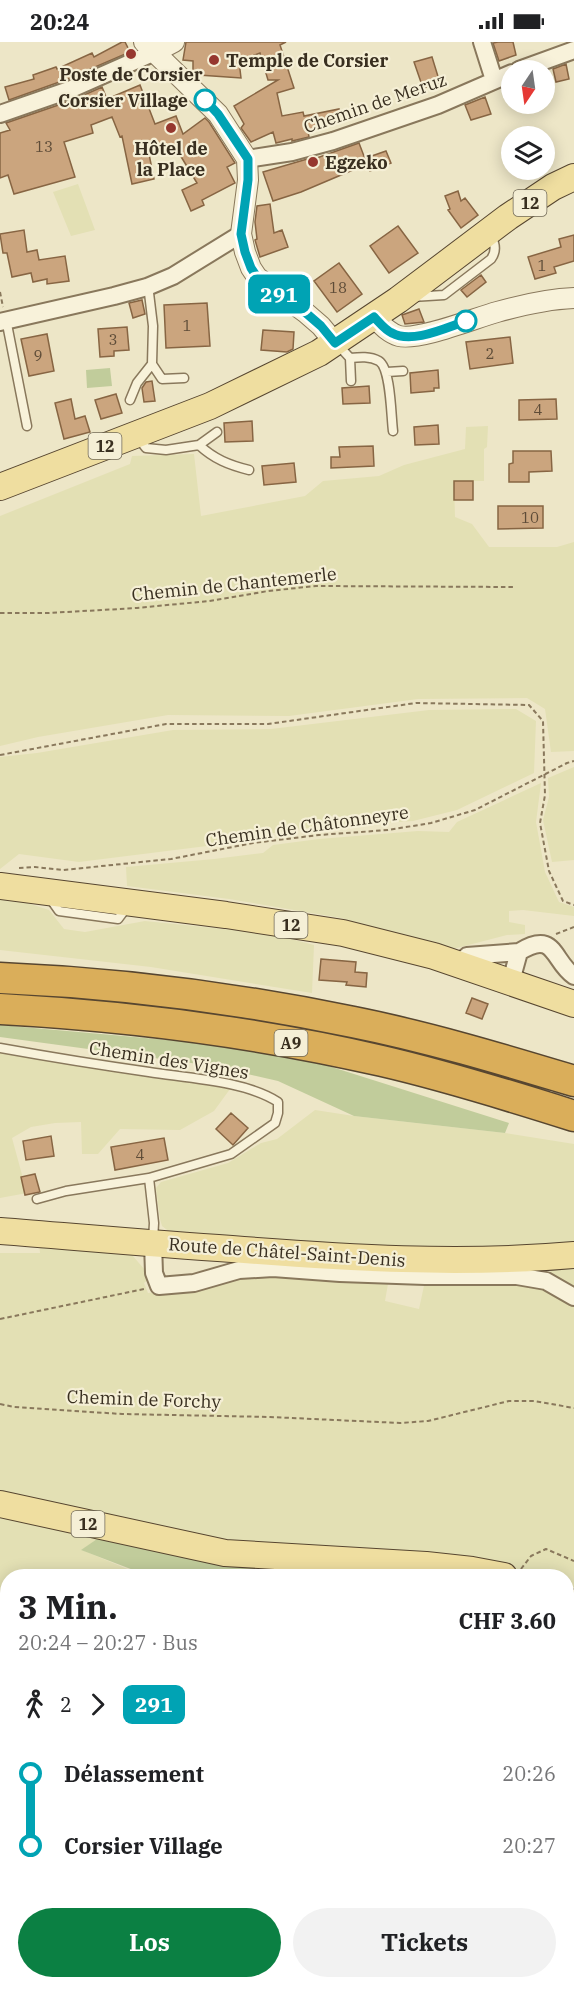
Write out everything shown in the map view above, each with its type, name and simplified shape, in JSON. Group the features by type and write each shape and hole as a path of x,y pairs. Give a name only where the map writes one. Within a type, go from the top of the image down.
{"highway":[{"name":"A9","path":"0,978 121,986 188,993 270,1006 399,1032 471,1050 574,1081"},
{"name":"A9","path":"0,1009 135,1019 311,1046 456,1081 574,1116"}],"main road":[{"name":"12","path":"0,487 210,406 319,353 343,350 374,317 553,187 574,177"},
{"name":"12","path":"4,886 344,933 460,964 574,1004"},
{"name":"Route de Châtel-Saint-Denis","path":"0,1231 340,1258 506,1260 574,1255"},
{"name":"12","path":"0,1504 225,1553 463,1569"}],"street":[{"path":"0,114 69,90 150,47 174,42"},
{"path":"482,42 494,80"},
{"path":"150,47 218,114 248,159 248,180 241,234 245,252 257,277 306,313 343,350"},
{"path":"546,60 574,50"},
{"name":"Chemin de Meruz","path":"248,159 292,152 333,141 438,105 501,77"},
{"path":"3,317 74,306 147,286 173,276 241,234"},
{"path":"374,317 391,333 400,337 416,337 533,303 574,298"},
{"path":"460,964 467,956 519,952 532,944 546,944 574,976"},
{"path":"511,981 519,952"},
{"path":"153,1244 154,1273 159,1286 194,1283 239,1270 273,1268 404,1275 517,1276 546,1281 574,1297"}],"lane":[{"path":"147,286 153,326 152,364 162,379 184,378"},
{"path":"3,317 27,426"},
{"path":"343,350 381,362 387,372 393,431"},
{"path":"343,350 351,381"},
{"path":"130,400 137,383 152,364"},
{"path":"387,372 403,370"},
{"path":"135,435 146,448 166,450 199,445 217,432"},
{"path":"199,445 211,456 232,466 249,470"},
{"name":"Chemin des Vignes","path":"0,1048 237,1086 268,1095 278,1102 275,1123 231,1154 149,1178 66,1191 37,1199"},
{"path":"149,1178 154,1223 153,1244"}],"path":[{"path":"0,292 3,317"},
{"name":"Chemin de Chantemerle","path":"0,613 137,608 209,601 316,586 513,587"},
{"path":"0,755 173,723 268,724 416,703 529,705 543,720 545,795 540,823 549,871 563,902 574,904"},
{"name":"Chemin de Châtonneyre","path":"4,886 17,868 63,870 160,860 253,843 388,830 430,823 475,810 545,773 574,761"},
{"path":"558,933 574,927"},
{"path":"0,1319 159,1286"},
{"name":"Chemin de Forchy","path":"0,1404 14,1407 122,1414 287,1417 400,1423 428,1421 509,1401 534,1401 574,1408"},
{"path":"516,1569 531,1556 546,1549 574,1562"}],"shaded area":[{"path":"78,184 95,230 71,236 53,192"},
{"path":"488,426 487,447 484,449 484,481 454,481 455,517 472,524 489,547 557,547 574,542 574,751 551,752 545,709 527,698 418,699 289,716 168,715 38,737 0,746 0,516 130,464 132,456 194,454 201,516 305,496 323,481 379,476 404,465 465,449 466,427"},
{"path":"516,709 536,721 534,773 457,810 413,821 293,829 223,844 79,862 19,854 0,869 0,757 173,730 271,729 429,710"},
{"path":"574,767 574,860 552,862 543,820 549,797 548,778"},
{"path":"541,783 536,822 545,872 559,902 574,907 574,916 523,910 509,911 509,922 525,925 525,934 507,935 449,950 341,918 229,899 127,886 126,867 263,853 273,845 319,839 418,831 449,832 457,822"},
{"path":"0,898 18,900 49,910 64,929 85,932 145,921 272,934 314,945 312,993 151,967 0,950"},
{"path":"0,1052 230,1089 214,1111 180,1130 120,1129 98,1154 82,1154 81,1122 31,1127 12,1138 27,1193 0,1198"},
{"path":"315,1110 505,1133 574,1144 574,1244 527,1248 409,1249 171,1233 162,1226 156,1188 161,1182 228,1163 261,1143 277,1139"},
{"path":"39,1244 126,1248 151,1277 144,1283 148,1293 167,1291 242,1274 389,1278 385,1301 419,1309 425,1281 546,1275 555,1267 574,1264 574,1569 511,1569 496,1564 241,1544 0,1495 0,1253 40,1253"},
{"path":"0,1510 96,1533 97,1539 82,1550 127,1569 0,1569"},
{"path":"309,1567 344,1569 310,1569"}],"green space":[{"path":"110,368 112,386 87,388 86,370"},
{"path":"0,1025 213,1044 316,1062 509,1123 505,1133 354,1116 278,1081 213,1066 0,1037"},
{"path":"110,1537 198,1560 272,1569 131,1569 81,1550 97,1539"}],"building":[{"path":"125,42 130,52 65,80 9,100 5,87 34,79 33,75 56,67 57,69 92,53 94,57"},
{"path":"186,42 286,42 280,45 294,88 277,93 282,116 303,112 304,116 339,109 341,121 325,123 326,126 308,131 309,137 292,141 292,139 276,143 273,132 251,142 241,128 244,124 234,106 278,80 268,80 260,53 239,61 241,78 199,75 200,71 193,70 193,61 183,60"},
{"path":"513,42 516,55 499,61 493,43"},
{"path":"432,57 440,83 423,88 414,62"},
{"path":"566,64 569,79 556,82 555,68"},
{"path":"140,85 155,124 176,116 183,134 205,118 209,122 235,163 227,167 235,183 202,200 204,205 191,211 182,190 197,183 174,145 149,154 154,179 132,184 122,136 120,137 112,117 91,125 93,133 64,142 75,177 14,194 8,175 0,178 0,133 10,130 6,123 73,100 102,87 107,99"},
{"path":"485,97 491,114 471,120 465,105"},
{"path":"359,143 367,164 301,192 273,201 263,172 314,157 314,159"},
{"path":"386,151 391,163 370,171 366,158"},
{"path":"458,191 461,201 465,198 478,215 461,228 448,210 450,209 445,196"},
{"path":"270,204 274,233 282,230 288,247 260,257 255,240 257,239 255,222 257,206"},
{"path":"398,226 418,253 389,273 370,246"},
{"path":"24,230 27,252 37,250 39,260 65,256 69,281 47,284 47,279 33,282 31,273 12,277 7,253 3,253 0,234"},
{"path":"574,235 574,261 554,267 556,273 535,279 528,257 561,247 559,239"},
{"path":"339,263 362,294 337,312 314,281"},
{"path":"481,275 486,282 467,297 461,290"},
{"path":"142,300 145,314 133,318 129,303"},
{"path":"207,303 210,346 166,348 164,305"},
{"path":"419,309 424,322 405,324 402,315"},
{"path":"127,327 129,350 114,351 114,356 100,357 98,329"},
{"path":"263,330 294,332 293,349 287,352 261,350"},
{"path":"47,334 54,371 29,376 21,339"},
{"path":"510,337 513,363 470,369 466,342"},
{"path":"438,370 439,388 434,388 434,391 411,393 410,373"},
{"path":"152,381 155,401 144,402 142,388 146,382"},
{"path":"369,386 370,403 343,404 342,388"},
{"path":"116,394 122,413 101,419 95,400"},
{"path":"71,399 75,419 85,416 90,432 64,439 55,403"},
{"path":"556,399 557,419 519,420 519,400"},
{"path":"252,421 253,441 225,442 224,423"},
{"path":"438,425 439,444 415,445 414,427"},
{"path":"373,446 374,466 331,468 331,457 340,457 339,447"},
{"path":"513,451 551,451 552,471 529,472 529,482 509,482 509,464 513,463"},
{"path":"294,463 296,482 264,485 262,466"},
{"path":"454,481 473,481 473,500 454,500"},
{"path":"498,506 543,506 543,528 498,529"},
{"path":"321,959 356,962 355,972 367,973 366,987 346,985 347,982 319,980"},
{"path":"472,998 488,1004 482,1019 466,1013"},
{"path":"231,1113 248,1128 233,1145 216,1129"},
{"path":"51,1136 54,1156 26,1160 23,1141"},
{"path":"164,1138 168,1160 115,1170 111,1147"},
{"path":"35,1174 40,1192 25,1195 21,1177"}],"bus line":[{"name":"291","path":"205,100 218,114 248,159 248,180 241,234 251,268 264,283 306,313 335,343 374,317 386,330 400,337 416,337 466,321"}],"place":[{"name":"Poste de Corsier","path":"131,54"},
{"name":"Temple de Corsier","path":"214,60"},
{"name":"Corsier Village","path":"205,100"},
{"name":"Hôtel de la Place","path":"171,128"},
{"name":"Egzeko","path":"313,162"}]}
